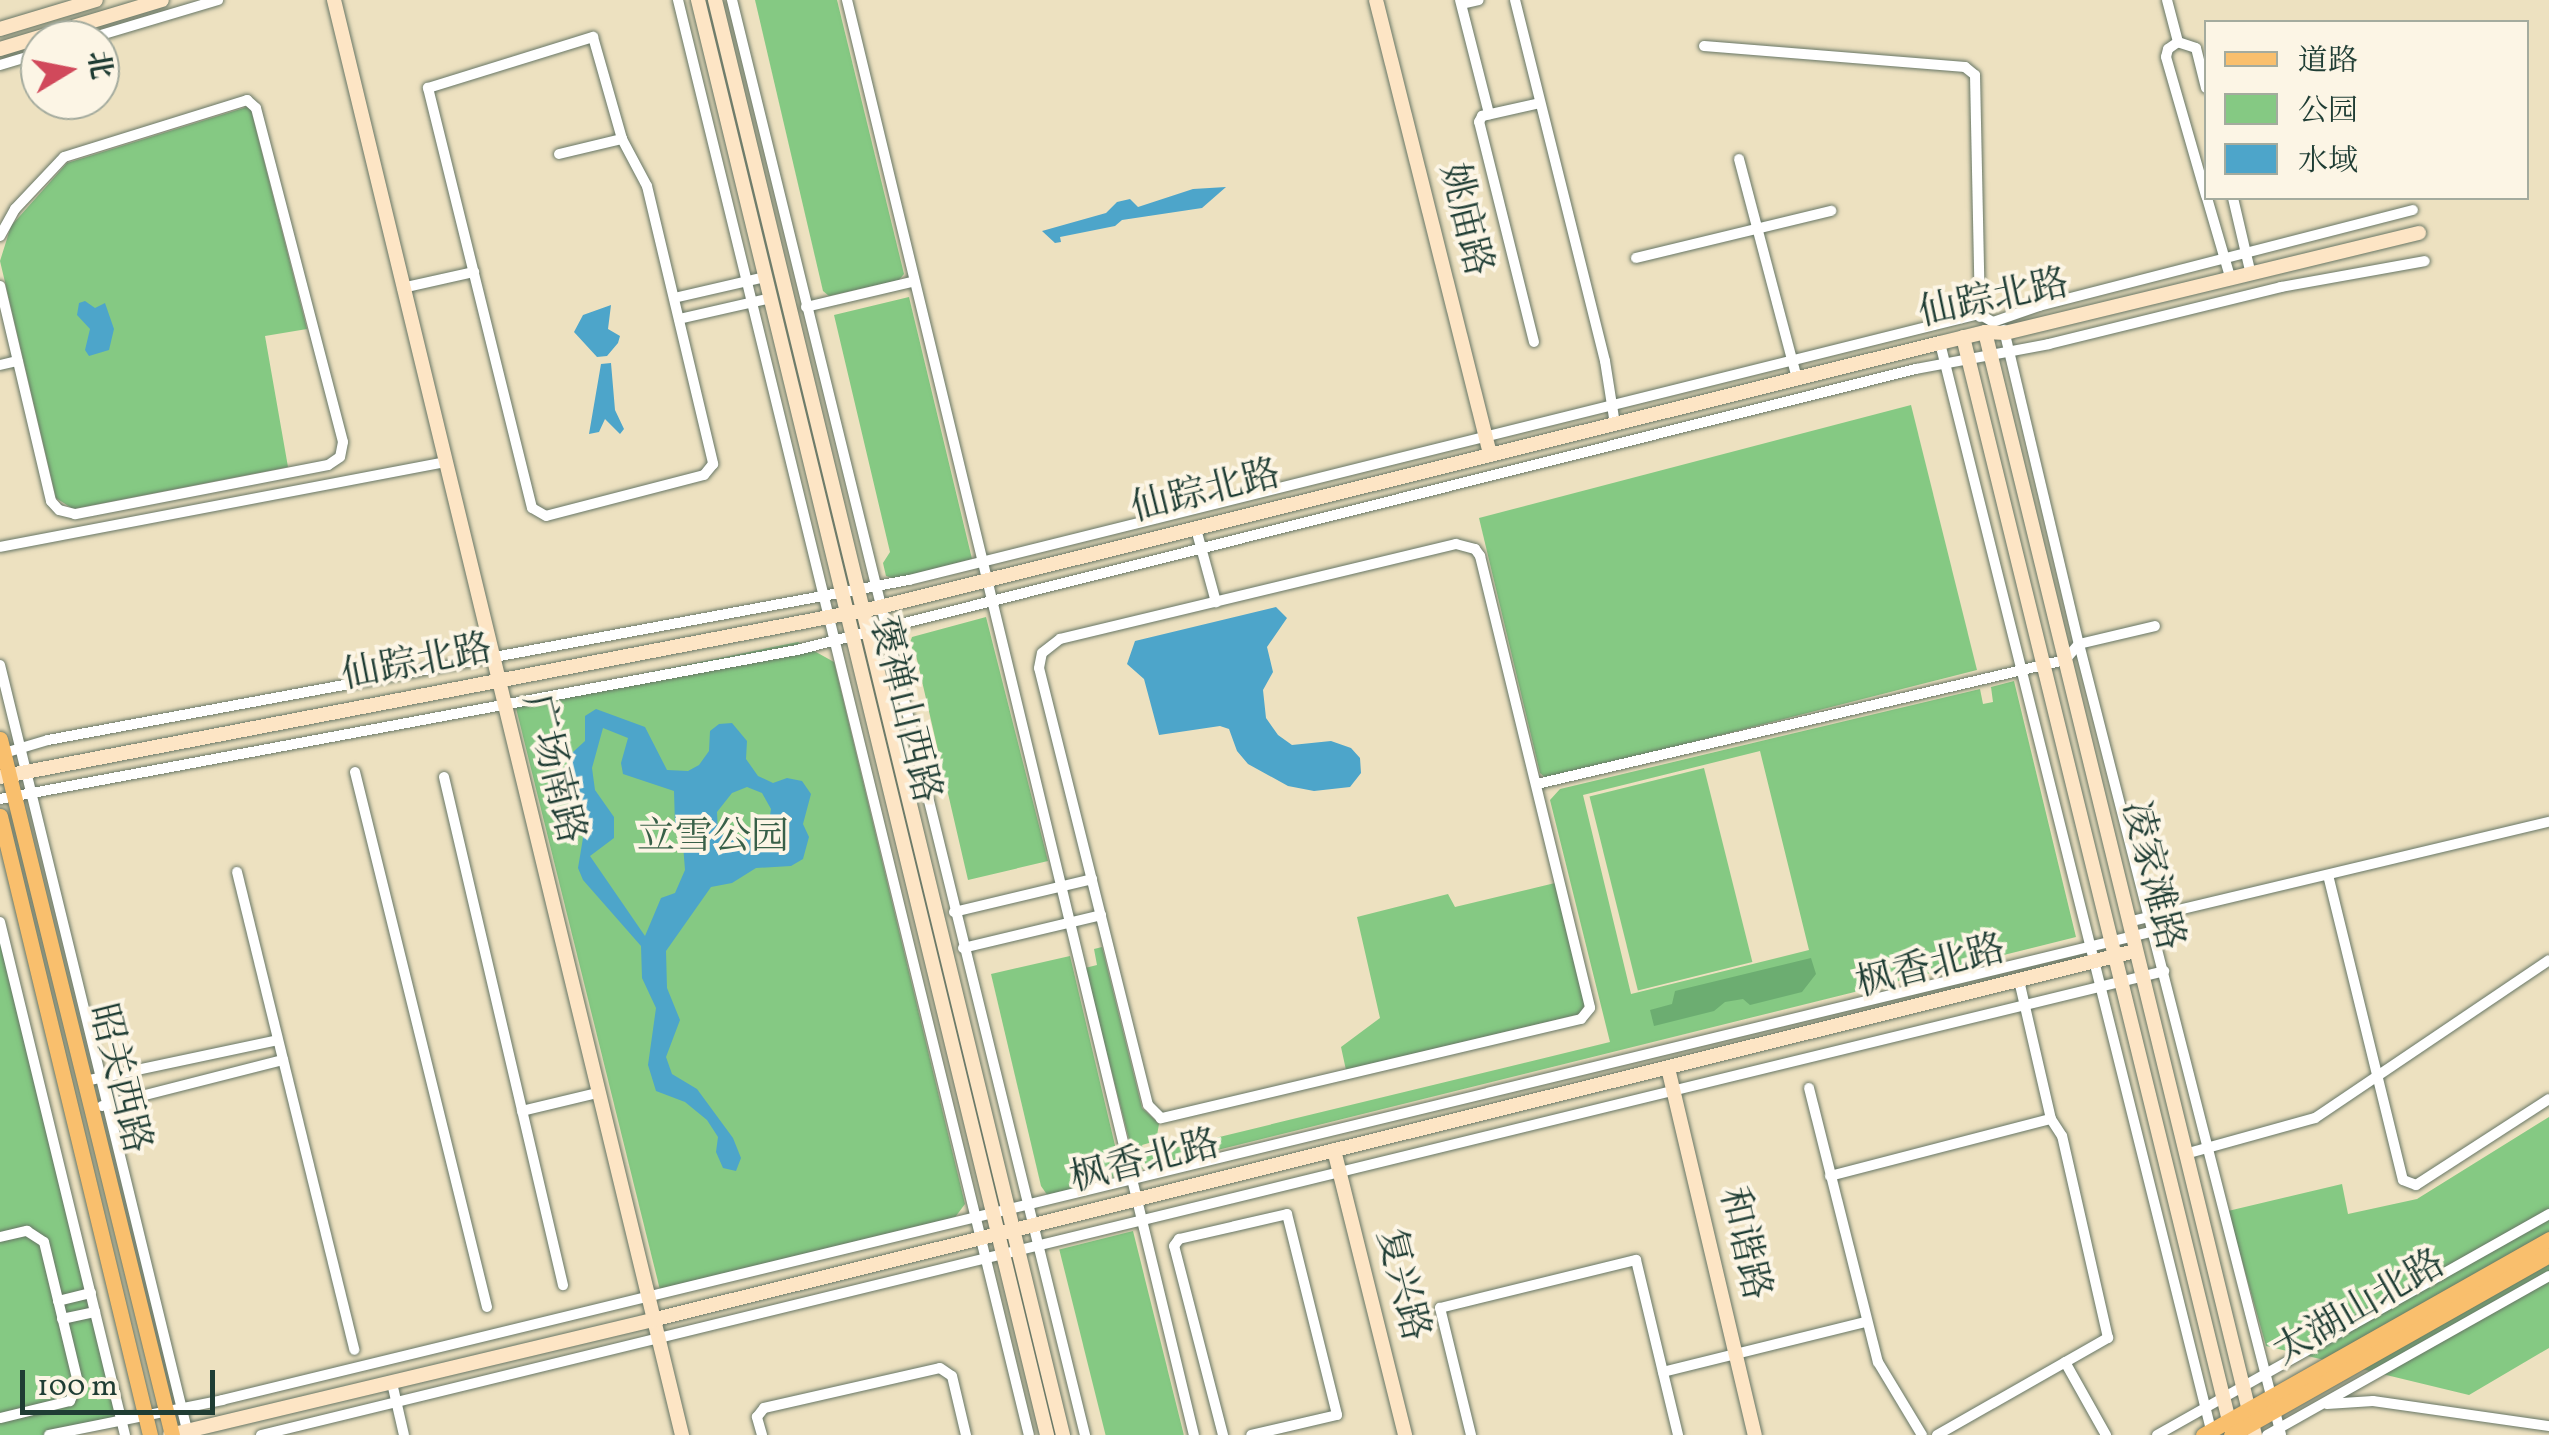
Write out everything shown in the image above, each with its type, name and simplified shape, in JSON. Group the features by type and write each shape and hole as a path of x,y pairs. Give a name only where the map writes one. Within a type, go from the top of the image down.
{"main road":[{"path":"0,29 96,0"},
{"path":"0,49 162,0"},
{"name":"广场南路","path":"334,0 682,1435"},
{"name":"褒禅山西路","path":"698,0 1046,1435"},
{"name":"褒禅山西路","path":"715,0 1064,1435"},
{"name":"姚庙路","path":"1376,0 1490,455"},
{"name":"仙踪北路","path":"12,774 863,611 2003,326 2231,280 2419,233"},
{"name":"凌家滩路","path":"1985,332 2251,1423"},
{"name":"凌家滩路","path":"1964,338 2231,1431"},
{"name":"昭关西路","path":"1,749 12,774 100,1107 178,1434"},
{"name":"昭关西路","path":"0,816 150,1435"},
{"name":"枫香北路","path":"178,1434 2019,980 2113,948 2132,936"},
{"name":"和谐路","path":"1668,1068 1755,1435"},
{"name":"复兴路","path":"1334,1150 1405,1435"},
{"name":"太湖山北路","path":"2209,1434 2251,1423 2272,1404 2549,1239"},
{"name":"太湖山北路","path":"2272,1404 2549,1255"}],"street":[{"path":"120,29 218,0"},
{"path":"678,0 1028,1435"},
{"path":"732,0 1085,1435"},
{"path":"848,0 912,282 1194,1435"},
{"path":"1480,0 1461,2 1489,114"},
{"path":"1514,0 1615,424"},
{"path":"2167,0 2178,42"},
{"path":"593,37 622,139 647,186 713,464 704,475 538,515 532,508 474,272 428,88 593,37"},
{"path":"2178,42 2196,48 2204,80"},
{"path":"2178,42 2166,57 2204,186"},
{"path":"1704,46 1966,67 1975,75 1979,314 1985,332"},
{"path":"0,236 15,210 64,157 247,100 256,108 334,404 343,442 340,457 328,465 94,510 59,510 51,501 0,286"},
{"path":"1534,342 1479,122 1489,114 1540,102"},
{"path":"559,154 622,139"},
{"path":"1740,159 1796,379"},
{"path":"2208,200 2231,280"},
{"path":"2233,200 2251,275"},
{"path":"1,749 858,590 1979,314 2003,326 2413,210"},
{"path":"1636,258 1831,211"},
{"path":"15,796 833,640 1945,364 2281,287 2425,261"},
{"path":"402,288 474,272"},
{"path":"674,298 765,277"},
{"path":"806,307 912,282"},
{"path":"679,319 770,298"},
{"path":"2003,326 2079,644 2280,1432"},
{"path":"1940,343 2095,953 2206,1407 2209,1434"},
{"path":"0,365 18,360"},
{"path":"0,548 444,462"},
{"path":"1196,529 1216,602"},
{"path":"1456,544 1475,549 1537,784 1591,1000 1581,1019 1160,1118 1148,1106 1039,668 1042,653 1060,640 1456,544"},
{"path":"1537,784 2065,660 2079,644 2155,626"},
{"path":"0,665 20,748 12,774"},
{"path":"355,772 487,1307"},
{"path":"444,778 563,1286"},
{"path":"2132,936 2151,917 2549,822"},
{"path":"238,872 354,1350"},
{"path":"2328,875 2402,1180 2416,1185 2549,1098"},
{"path":"954,912 1092,878"},
{"path":"963,948 1101,915"},
{"path":"0,922 126,1435"},
{"path":"2132,936 2154,931"},
{"path":"49,1435 174,1410 2095,953"},
{"path":"2185,1154 2315,1118 2371,1085 2376,1074 2450,1029 2549,960"},
{"path":"262,1435 2164,970"},
{"path":"1937,1435 2108,1338 2062,1136 2051,1119 2019,980"},
{"path":"93,1080 278,1040"},
{"path":"100,1107 283,1060"},
{"path":"1809,1088 1878,1362 1922,1435"},
{"path":"522,1111 597,1093"},
{"path":"1830,1176 2051,1119"},
{"path":"1223,1435 1174,1246 1179,1239 1286,1214 1338,1415 1252,1435"},
{"path":"2157,1435 2549,1214"},
{"path":"0,1237 27,1231 41,1237 78,1383 74,1396 61,1404 0,1418"},
{"path":"1471,1435 1440,1308 1636,1260 1678,1435"},
{"path":"2266,1435 2280,1432 2321,1404 2549,1276"},
{"path":"58,1301 90,1293"},
{"path":"62,1319 95,1312"},
{"path":"1663,1372 1865,1322"},
{"path":"1174,1353 1200,1347"},
{"path":"2065,1362 2106,1435"},
{"path":"762,1435 757,1418 764,1408 940,1368 952,1376 966,1435"},
{"path":"392,1384 404,1435"},
{"path":"2321,1404 2373,1401 2549,1426"}],"green space":[{"path":"755,0 837,0 904,274 899,280 829,296 823,291"},
{"path":"250,106 307,329 265,336 288,467 73,509 56,498 0,261 11,226 67,163"},
{"path":"909,297 972,559 895,579 886,576 883,563 890,552 834,315"},
{"path":"1911,405 1977,670 1547,779 1540,773 1479,518"},
{"path":"986,617 1048,861 968,880 915,651 908,648 912,637"},
{"name":"立雪公园","path":"798,642 834,662 965,1204 953,1220 661,1294 514,700"},
{"path":"2014,681 2076,937 1137,1170 1085,968 1097,965 1094,949 1102,947 1142,1108 1159,1124 1156,1141 1142,1145 1145,1155 1610,1042 1550,800 1560,789 1980,689 1983,704 1993,702 1991,687","holes":["1760,751 1809,950 1631,994 1583,795"]},
{"path":"1704,768 1752,962 1638,991 1590,797"},
{"path":"1555,883 1586,1002 1580,1014 1346,1070 1341,1047 1380,1018 1357,917 1448,894 1455,907"},
{"path":"0,930 121,1426 73,1435 0,1435"},
{"path":"1070,956 1123,1179 1048,1196 1041,1186 991,974"},
{"path":"1811,958 1816,974 1802,992 1750,1005 1743,999 1725,1002 1714,1011 1654,1026 1650,1010 1672,1004 1675,991"},
{"path":"2549,1117 2549,1348 2469,1395 2266,1346 2228,1211 2342,1184 2348,1214 2417,1199"},
{"path":"1133,1231 1184,1435 1106,1435 1059,1249"}],"water":[{"path":"1226,187 1202,208 1122,220 1115,226 1060,237 1061,242 1055,243 1042,231 1106,213 1117,202 1130,199 1138,207 1193,189"},
{"path":"85,301 95,308 105,303 114,329 109,350 89,356 85,350 90,329 77,315 79,303"},
{"path":"611,305 608,329 620,336 607,356 597,357 574,332 583,315"},
{"path":"611,363 615,410 624,429 620,434 605,419 599,432 589,434 601,364"},
{"path":"1276,607 1287,618 1267,647 1273,672 1263,690 1266,718 1278,735 1292,745 1331,741 1351,748 1360,758 1361,773 1350,787 1314,791 1288,786 1248,764 1237,751 1229,729 1220,726 1159,735 1144,679 1127,664 1135,641"},
{"path":"596,709 645,727 667,770 688,771 699,765 709,751 710,731 719,724 732,723 747,741 746,759 758,776 773,783 787,778 802,781 811,794 803,824 809,837 803,859 791,866 756,868 732,883 711,887 666,951 667,988 680,1020 666,1057 672,1074 697,1089 733,1138 741,1158 736,1171 723,1168 716,1152 718,1137 707,1120 685,1102 656,1091 648,1065 656,1008 642,978 641,946 583,880 578,868 586,820 563,782 573,752 585,741 585,716","holes":["603,728 628,738 621,763 623,774 674,791 675,825 682,832 685,870 675,893 661,898 645,936 590,856 614,838 614,817 595,790 592,768","747,787 762,793 771,809 767,833 739,840 718,833 717,812 732,793"]}]}
